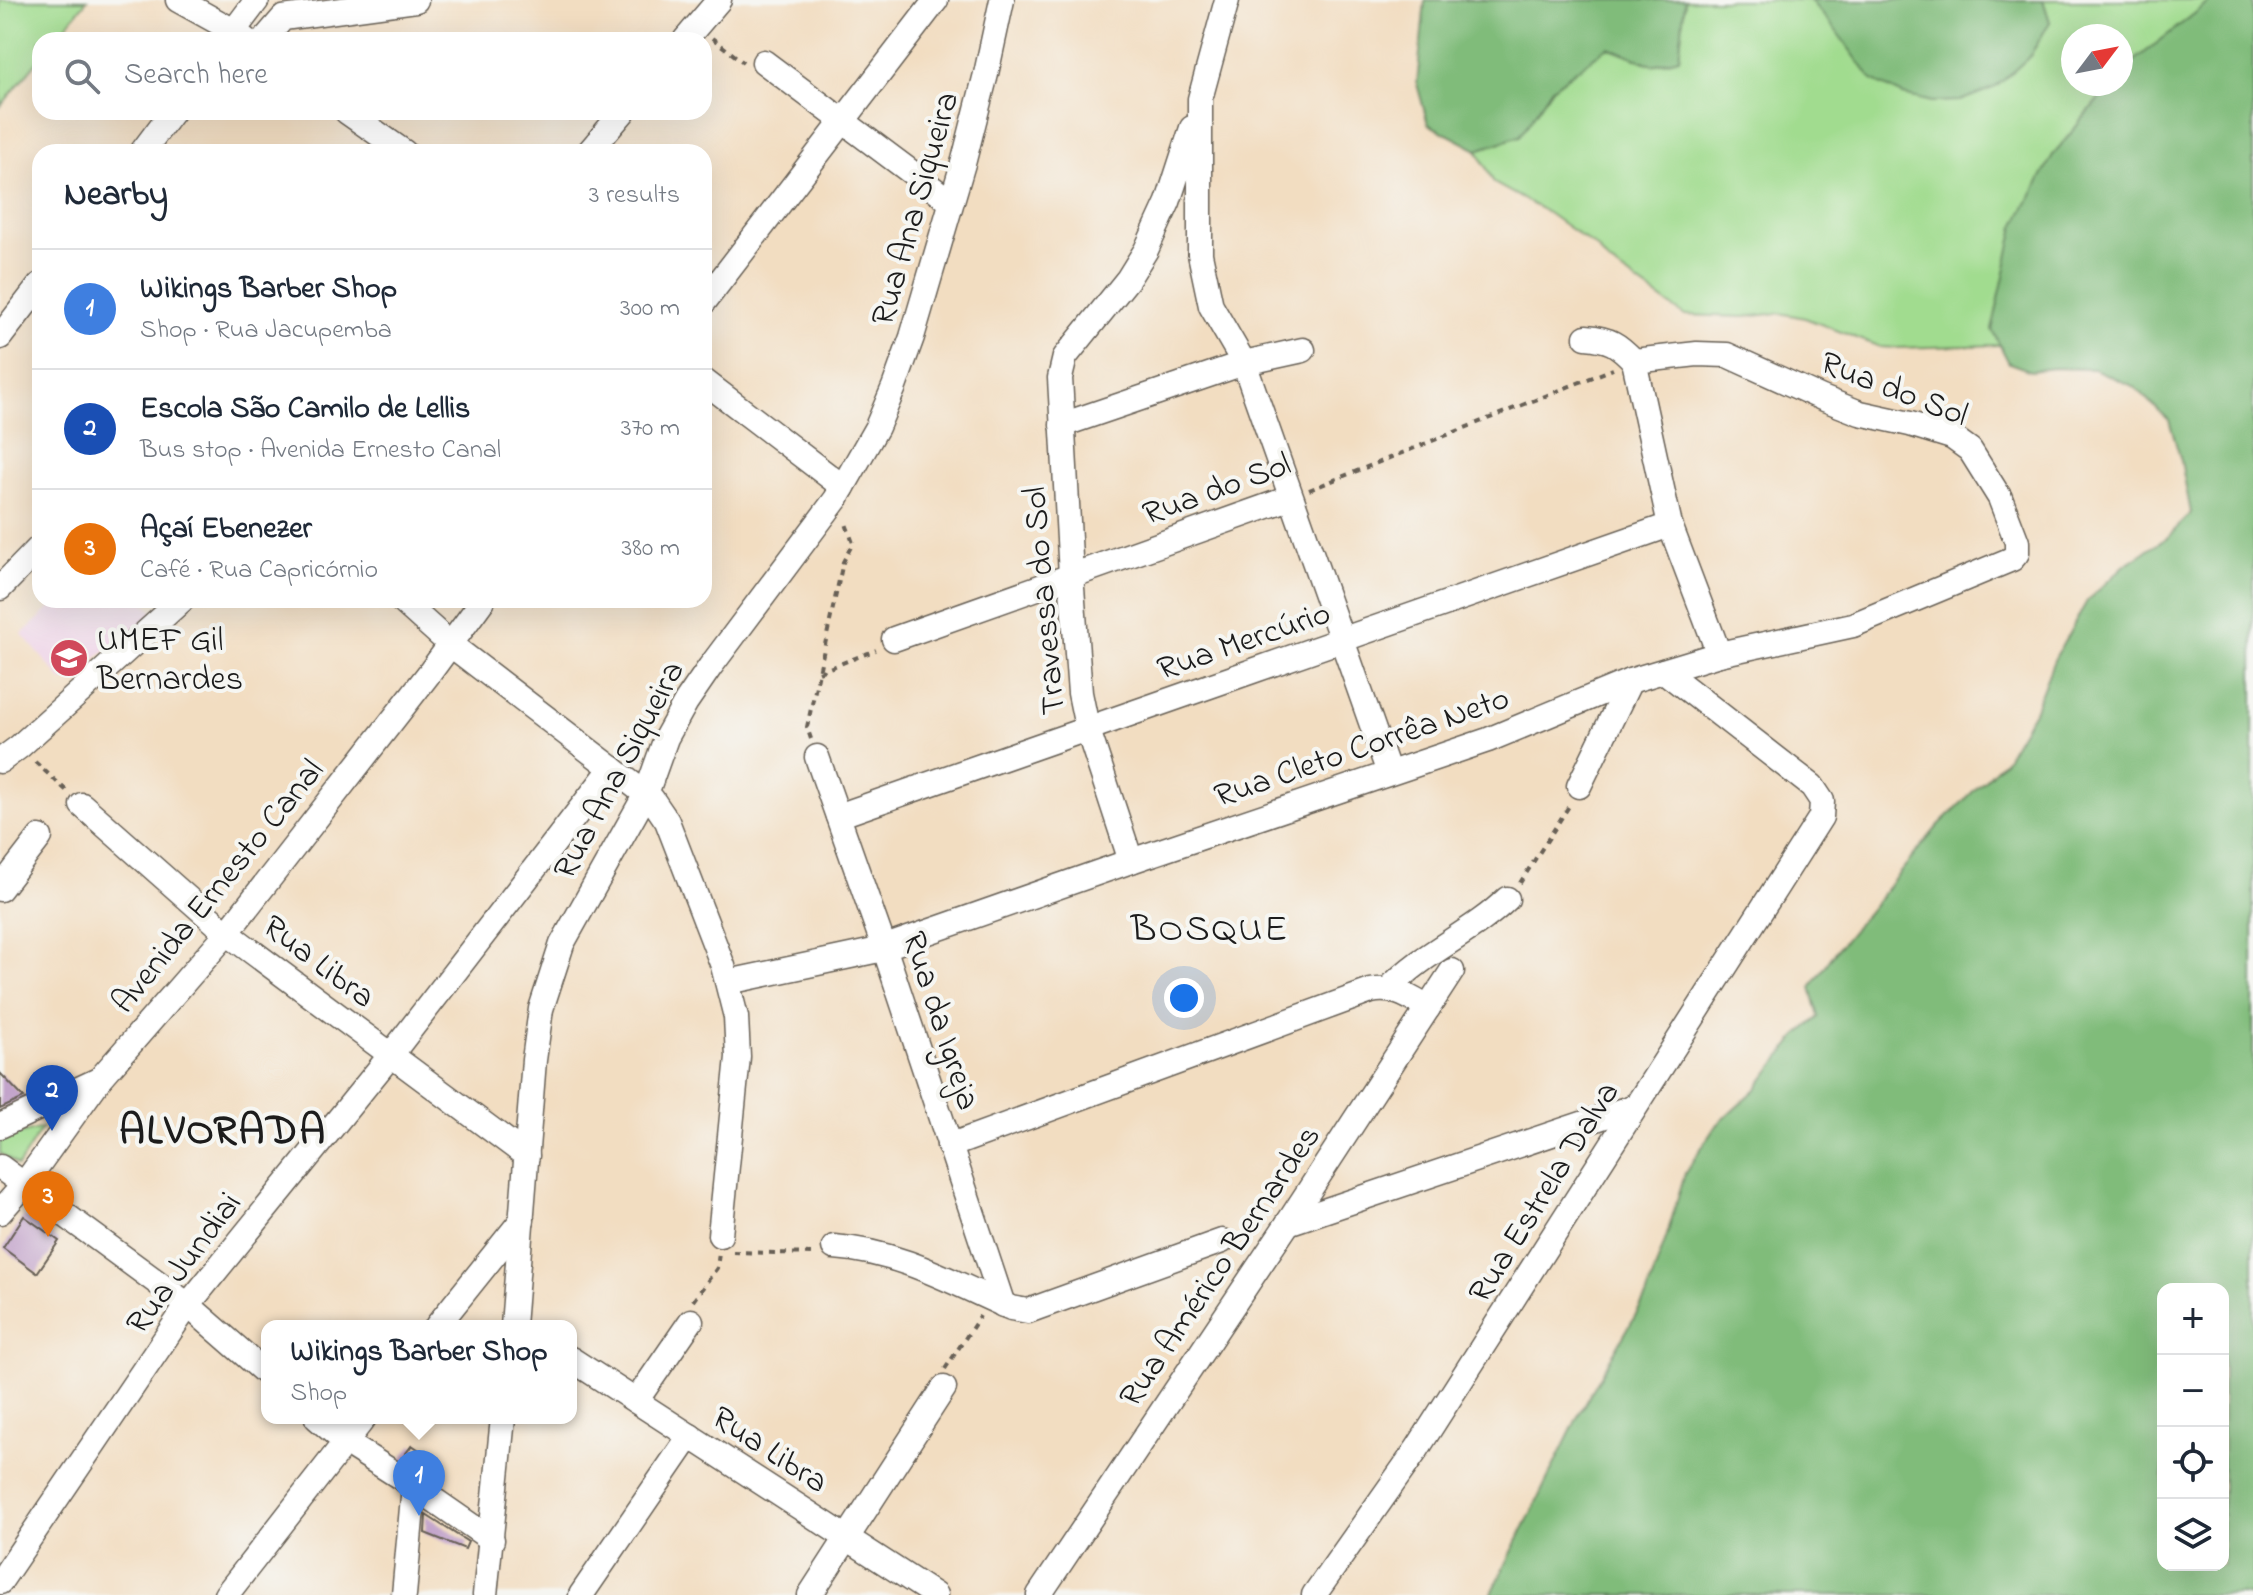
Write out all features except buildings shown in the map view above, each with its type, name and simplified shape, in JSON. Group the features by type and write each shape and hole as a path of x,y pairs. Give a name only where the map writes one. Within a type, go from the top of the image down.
{"street":[{"path":"178,0 228,32"},
{"path":"239,32 257,0"},
{"path":"271,32 283,18 416,0"},
{"path":"698,32 719,0"},
{"path":"1227,0 1200,99 1200,254 1211,306 1244,363 1389,773"},
{"path":"712,292 935,3"},
{"name":"Rua Ana Siqueira","path":"515,1320 534,1060 541,1009 562,944 646,794 666,738 692,693 829,508 877,427 898,377 951,202 975,117 999,6"},
{"path":"755,63 843,121 951,202"},
{"name":"Travessa do Sol","path":"1131,861 1087,727 1080,693 1060,378 1065,357 1128,279 1146,250 1168,202 1200,99"},
{"path":"148,144 166,120"},
{"path":"358,120 393,144"},
{"path":"596,144 616,120"},
{"path":"0,337 32,295"},
{"path":"1586,337 1608,340 1634,361 1670,525 1719,654"},
{"path":"1062,425 1244,363 1303,350"},
{"name":"Rua do Sol","path":"1634,361 1697,354 1727,355 1860,413 1952,437 1970,450 2000,498 2017,542 2017,553 2012,559"},
{"path":"712,387 843,487"},
{"name":"Rua do Sol","path":"894,639 1290,498"},
{"name":"Rua Mercúrio","path":"838,816 1670,525"},
{"path":"6,574 32,553"},
{"name":"Rua Cleto Corrêa Neto","path":"728,982 884,947 1488,740 1630,681 1719,654 1853,625 2012,559"},
{"path":"9,754 173,608"},
{"path":"410,608 451,645 646,794 657,804 667,821 728,982 736,1017 738,1057 724,1246"},
{"name":"Avenida Ernesto Canal","path":"0,1212 23,1186 99,1080 227,933 477,608"},
{"name":"Rua Estrela Dalva","path":"1314,1595 1417,1449 1526,1282 1821,817 1822,801 1812,786 1664,671"},
{"path":"1579,786 1630,681"},
{"name":"Rua da Igreja","path":"817,757 1003,1305"},
{"name":"Rua Jundiai","path":"0,1584 188,1305 390,1056 612,768"},
{"name":"Rua Libra","path":"82,805 227,933 527,1156"},
{"path":"0,889 40,837"},
{"path":"1389,989 1421,959 1478,924 1507,899"},
{"name":"Rua Américo Bernardes","path":"1039,1595 1452,971"},
{"path":"949,1146 1362,994 1389,989 1428,1008"},
{"path":"0,1126 99,1080"},
{"path":"1288,1223 1635,1106"},
{"path":"0,1167 188,1305 261,1369"},
{"path":"442,1320 522,1220"},
{"path":"834,1247 857,1248 902,1260 1020,1311 1035,1310 1222,1241"},
{"path":"636,1401 692,1312"},
{"name":"Rua Libra","path":"577,1363 935,1595"},
{"path":"810,1595 944,1388"},
{"path":"324,1424 345,1442 492,1540"},
{"path":"226,1595 359,1424"},
{"path":"485,1595 502,1424"},
{"path":"581,1595 690,1436"},
{"path":"404,1595 414,1486"},
{"path":"0,1584 12,1595"}],"path":[{"path":"712,44 755,63"},
{"name":"Rua do Sol","path":"1290,498 1634,361"},
{"path":"807,727 843,562 853,543 844,516 829,508"},
{"path":"819,672 883,648 894,639"},
{"path":"9,754 82,805"},
{"path":"1507,899 1527,875 1579,786"},
{"path":"692,1312 717,1268 724,1246 818,1254 834,1247"}],"shaded area":[{"name":"UMEF Gil Bernardes","path":"50,608 149,608 155,614 63,682 22,634"}],"green space":[{"path":"0,0 87,0 61,32 32,32 32,68 1,106"},
{"path":"1425,0 1685,0 1679,58 1653,65 1608,47 1552,88 1520,136 1477,150 1428,124 1417,84"},
{"path":"1685,0 1810,0 1834,27 2050,22 2043,0 2212,0 2133,63 2133,24 2061,24 2061,96 2101,96 2053,155 1992,329 2000,345 1880,347 1805,318 1780,313 1744,317 1684,315 1608,262 1597,248 1548,213 1494,183 1477,150 1520,136 1552,88 1608,47 1653,65 1679,58"},
{"path":"1810,0 2043,0 2050,22 2030,56 1996,87 1960,101 1932,102 1903,95 1872,80"},
{"path":"2212,0 2253,0 2253,1595 1491,1595 1581,1410 1646,1297 1685,1173 1715,1127 1756,1089 1797,1036 1819,1017 1811,987 1835,952 1938,826 2005,760 2034,711 2054,660 2087,601 2125,565 2168,537 2191,513 2169,420 2133,386 2094,369 2031,371 2009,363 1992,330 2015,226 2053,155 2101,96 2133,96 2133,63"},
{"path":"42,1128 18,1166 0,1153 0,1139"}],"place":[{"name":"UMEF Gil Bernardes","path":"69,658"},
{"name":"Escola São Camilo de Lellis","path":"52,1131"},
{"name":"Açaí Ebenezer","path":"48,1237"},
{"name":"Wikings Barber Shop","path":"419,1516"}],"district":[{"name":"BOSQUE","path":"1210,927"},
{"name":"ALVORADA","path":"223,1128"}]}
